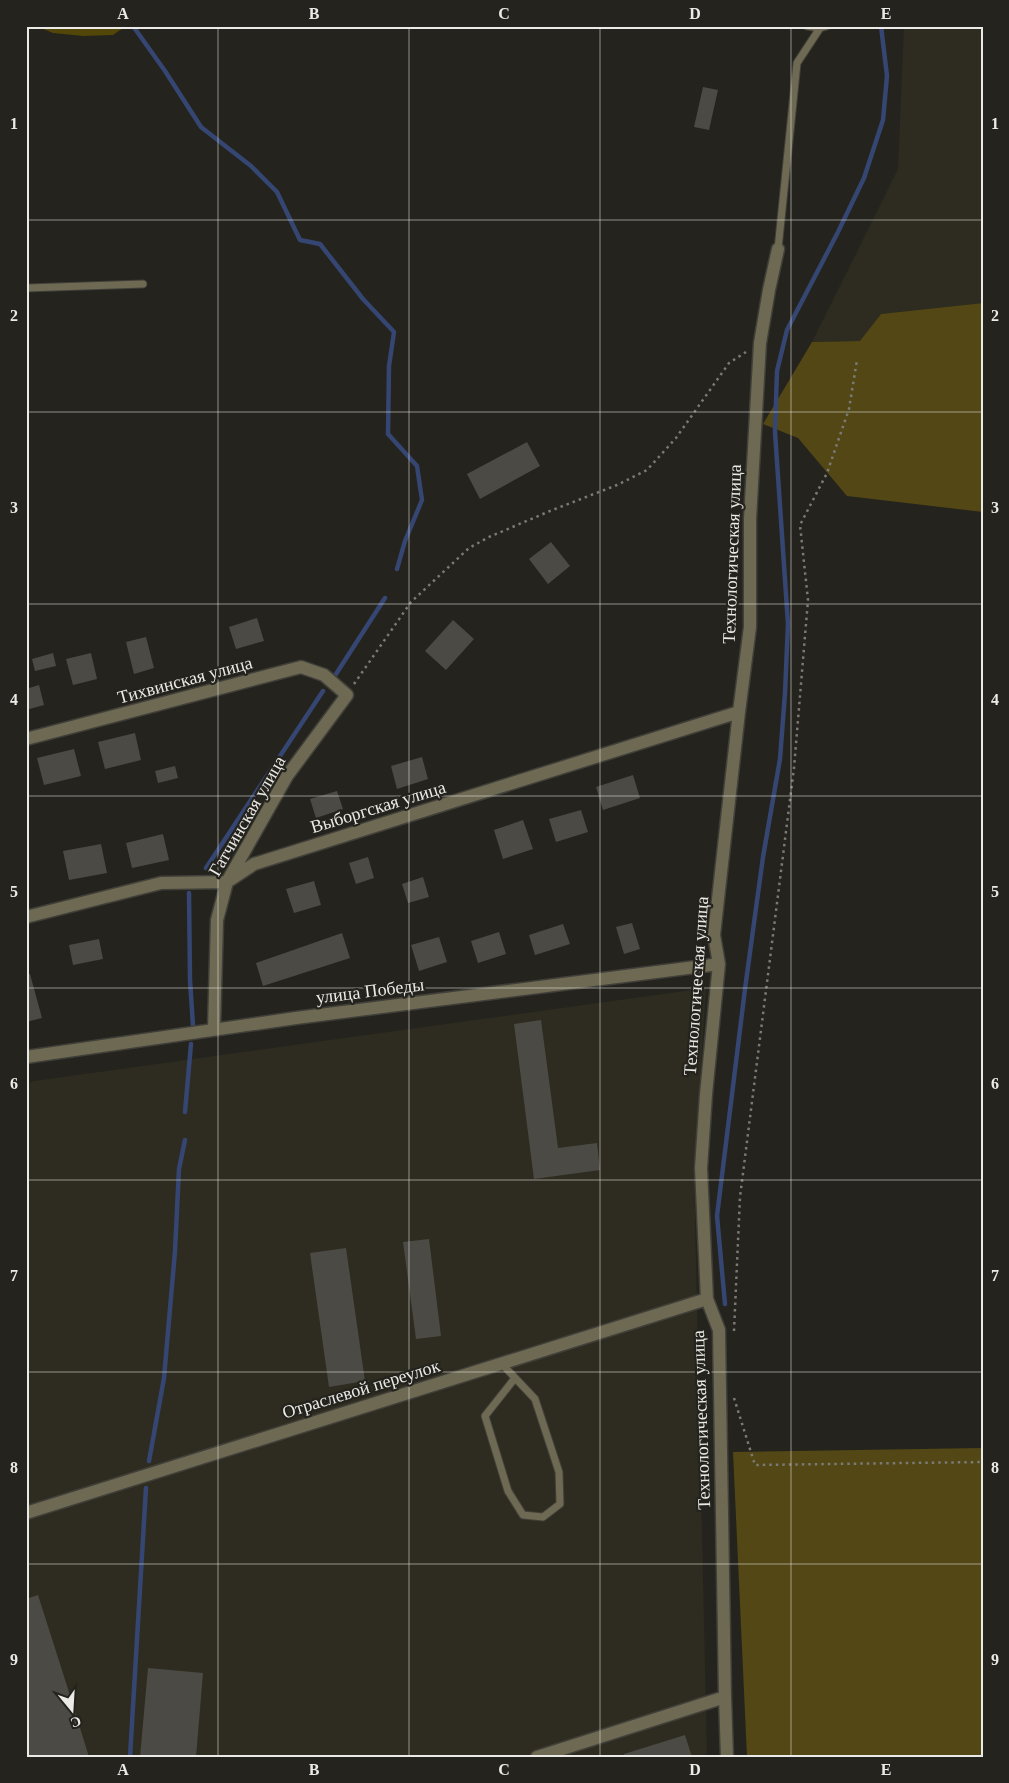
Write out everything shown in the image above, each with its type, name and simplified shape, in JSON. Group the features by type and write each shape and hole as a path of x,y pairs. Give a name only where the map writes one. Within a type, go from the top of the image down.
{"street":[{"name":"Технологическая улица","path":"727,1757 719,1330 707,1299 701,1168 706,1094 719,964 714,935 750,627 750,519 760,343 768,290 778,249"},
{"name":"Тихвинская улица","path":"26,740 301,667 324,675 347,695"},
{"name":"Гатчинская улица","path":"214,1029 217,920 227,882 287,776 347,695"},
{"name":"Выборгская улица","path":"227,882 254,864 739,712"},
{"path":"26,917 161,883 227,882"},
{"name":"улица Победы","path":"26,1057 214,1029 719,964"},
{"name":"Отраслевой переулок","path":"26,1513 707,1299"},
{"path":"537,1757 725,1697"}],"lane":[{"path":"807,26 823,27"},
{"path":"778,249 797,63 823,27"},
{"path":"26,288 143,284"},
{"path":"501,1364 515,1378 535,1399 559,1472 560,1504 543,1517 523,1515 508,1491 485,1416 515,1378"}],"path":[{"path":"347,695 411,602 462,553 489,537 617,485 647,470 676,438 729,363 760,343"},
{"path":"734,1338 740,1198 794,768 808,600 800,525 827,473 849,409 857,360"},
{"path":"734,1398 755,1465 983,1462"}],"shaded area":[{"path":"36,26 126,26 113,35 83,36 53,33"},
{"path":"904,26 983,26 983,303 881,314 861,341 812,342 898,169"},
{"path":"983,303 983,512 847,496 798,438 763,424 812,342 860,341 881,314"},
{"path":"706,988 694,1171 707,1757 26,1757 26,1084 34,1081"},
{"path":"983,1448 983,1757 747,1757 733,1452"}],"building":[{"path":"703,87 718,90 709,130 694,127"},
{"path":"527,442 540,466 480,499 467,474"},
{"path":"551,542 570,566 548,584 529,559"},
{"path":"257,618 264,641 236,649 229,627"},
{"path":"453,620 474,639 446,670 425,651"},
{"path":"146,637 154,668 134,674 126,642"},
{"path":"53,653 56,666 35,671 32,659"},
{"path":"91,653 97,679 73,685 66,659"},
{"path":"39,685 44,705 26,710 26,689"},
{"path":"135,733 141,760 105,769 98,742"},
{"path":"74,749 81,776 44,785 37,758"},
{"path":"422,757 428,779 397,789 391,766"},
{"path":"175,766 178,778 158,783 155,771"},
{"path":"633,775 640,798 603,810 596,787"},
{"path":"337,791 343,809 316,818 310,799"},
{"path":"581,810 588,832 556,842 549,819"},
{"path":"523,820 533,849 503,859 494,830"},
{"path":"163,834 169,860 132,868 126,843"},
{"path":"101,844 107,873 69,880 63,851"},
{"path":"368,857 374,878 356,884 349,863"},
{"path":"423,877 429,897 408,903 402,884"},
{"path":"314,881 321,905 294,913 286,889"},
{"path":"632,923 640,949 624,954 616,927"},
{"path":"563,924 570,944 535,955 529,935"},
{"path":"499,932 506,954 478,963 471,941"},
{"path":"342,933 350,958 263,986 256,963"},
{"path":"439,937 447,962 419,971 411,945"},
{"path":"99,939 103,959 73,965 69,945"},
{"path":"30,974 42,1018 26,1022 26,975"},
{"path":"541,1020 558,1148 597,1143 600,1170 534,1179 514,1024"},
{"path":"429,1239 441,1336 416,1339 403,1242"},
{"path":"346,1248 365,1381 329,1387 310,1253"},
{"path":"38,1595 89,1757 26,1757 26,1599"},
{"path":"148,1668 203,1673 196,1757 140,1757"},
{"path":"685,1735 692,1757 624,1757 624,1754"}],"waterway":[{"path":"133,26 201,127 251,166 277,192 300,240 320,244 363,299 394,332 389,366 388,434 417,466 422,500 405,541 397,569"},
{"path":"725,1304 717,1216 763,857 780,759 785,693 788,624 775,432 777,371 787,330 864,178 883,120 887,76 881,26"},
{"path":"336,674 385,598"},
{"path":"206,868 323,691"},
{"path":"189,893 190,980 193,1026"},
{"path":"185,1112 191,1044"},
{"path":"149,1461 164,1378 175,1251 179,1169 185,1140"},
{"path":"130,1757 146,1488"}]}
